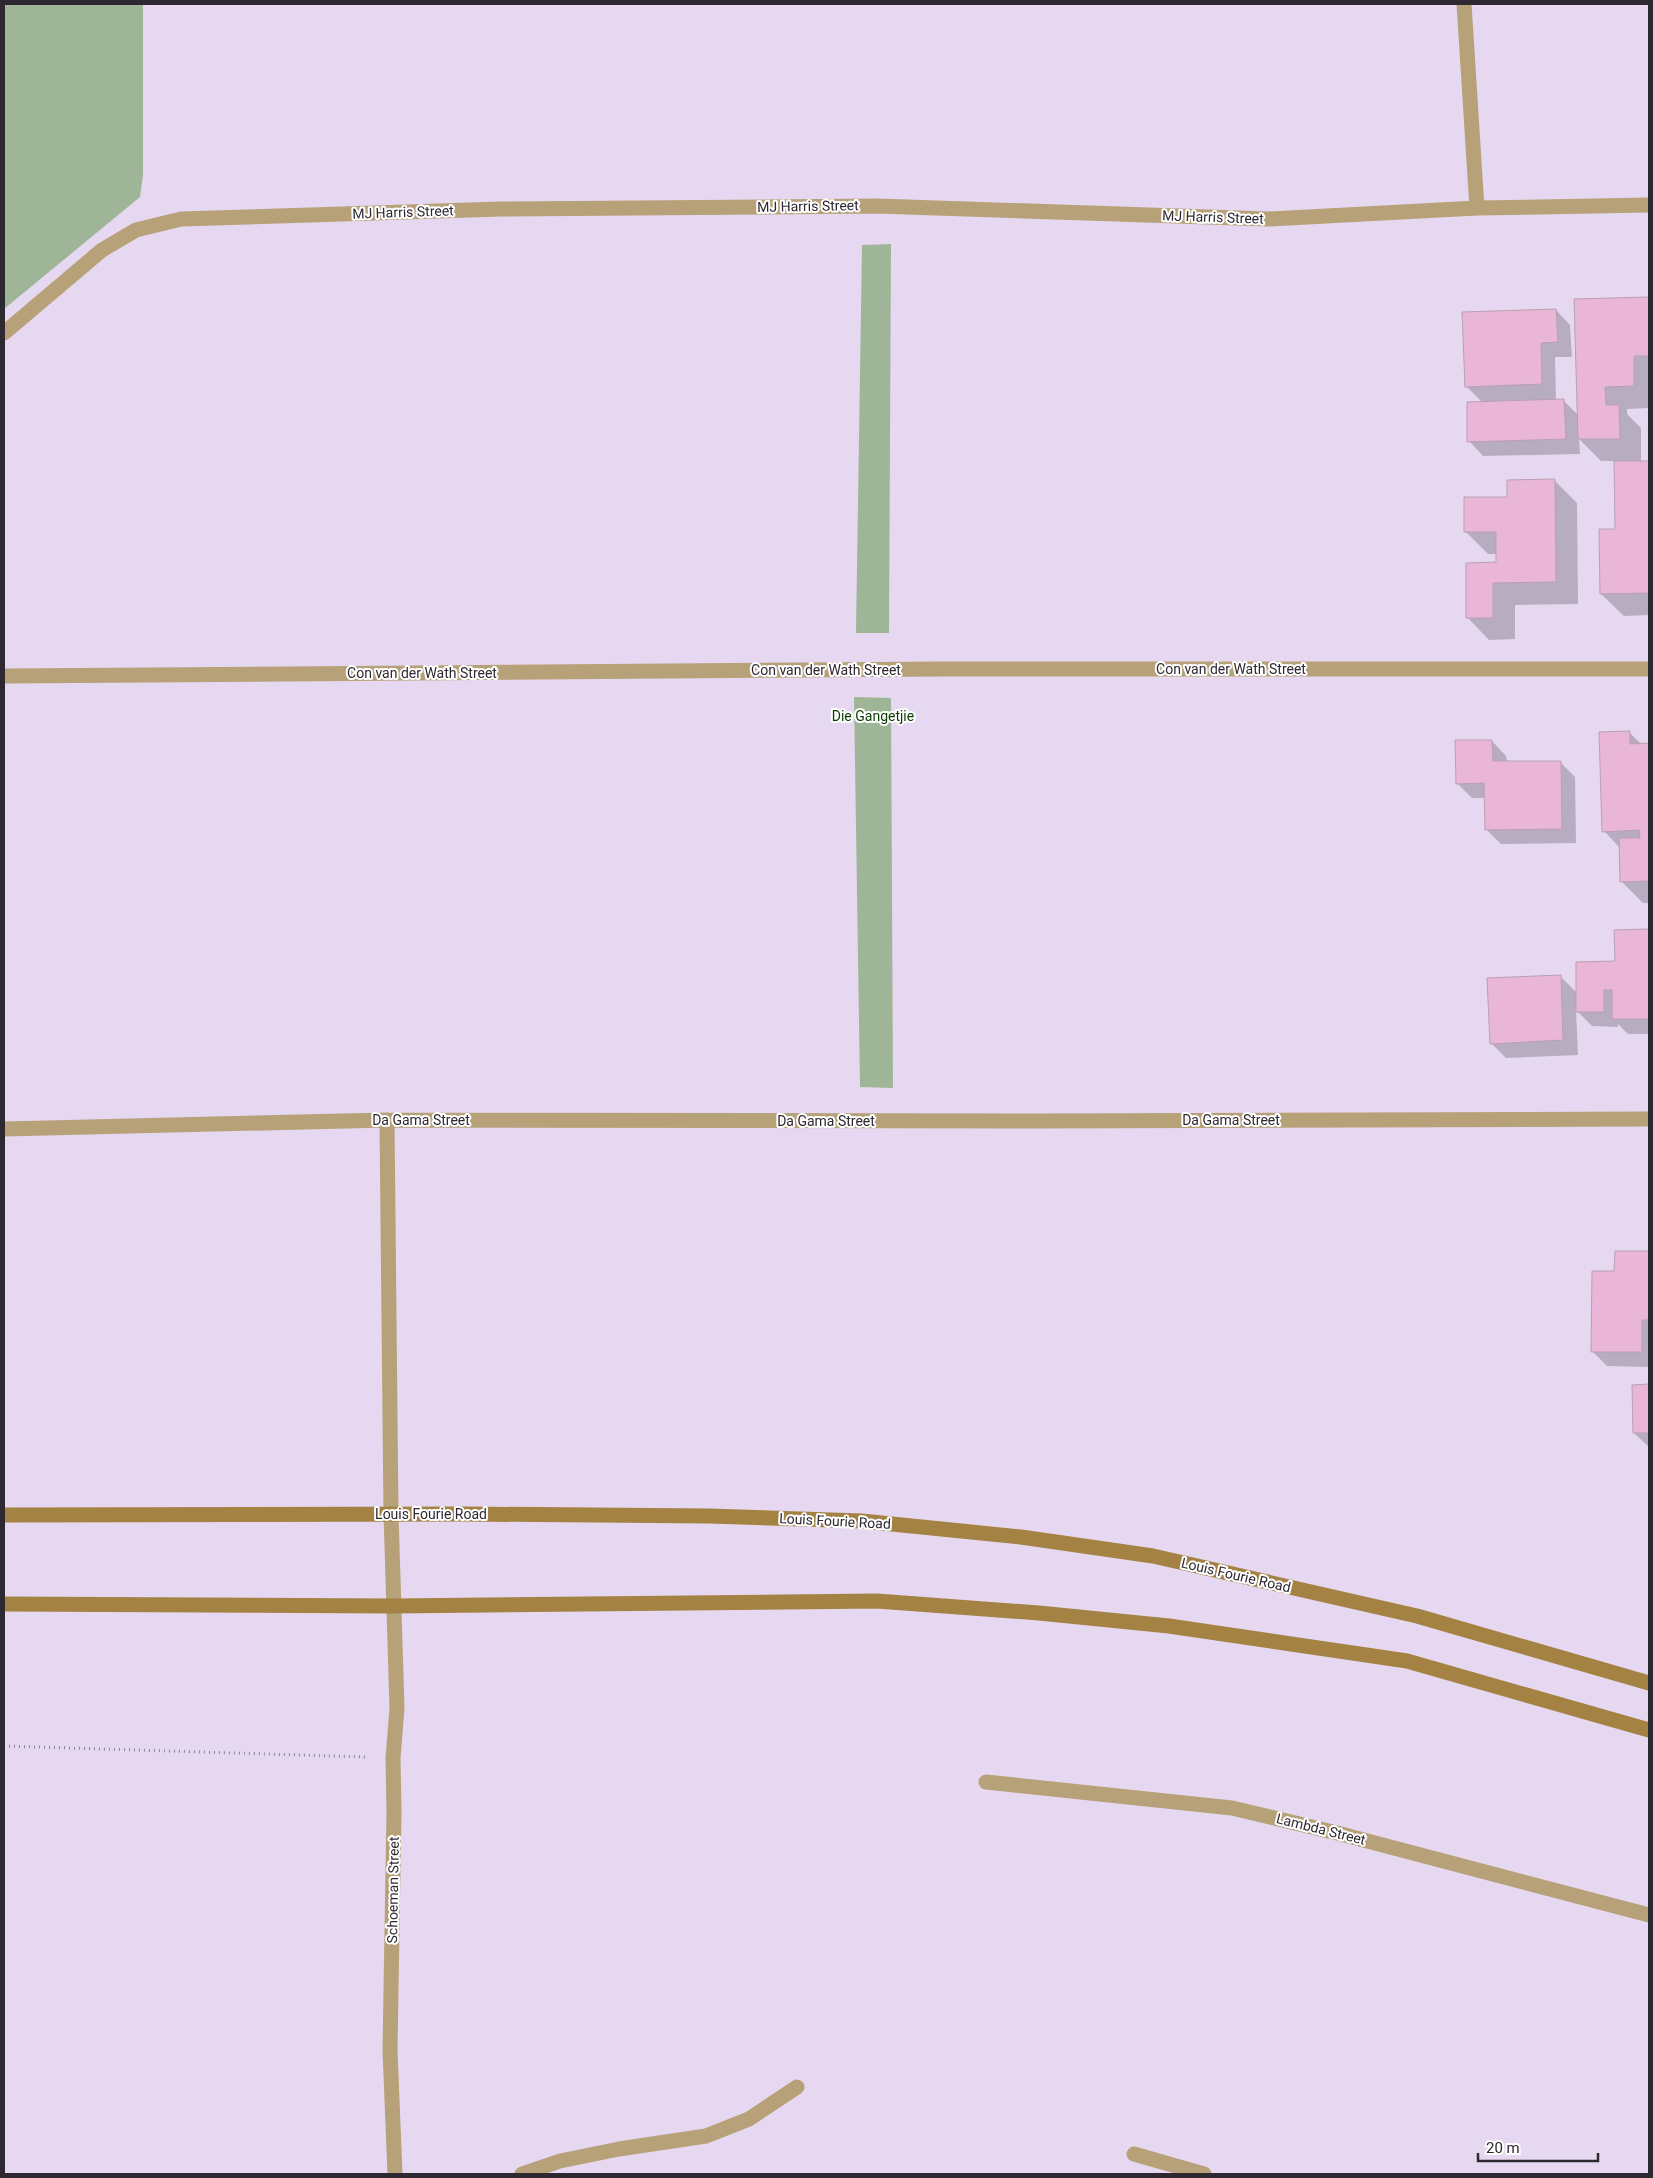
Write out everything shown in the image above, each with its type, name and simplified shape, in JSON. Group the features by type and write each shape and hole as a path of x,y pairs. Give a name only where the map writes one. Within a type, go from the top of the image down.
{"main road":[{"name":"Louis Fourie Road","path":"4,1515 391,1514 709,1516 852,1521 1030,1539 1153,1556 1417,1616 1649,1682"},
{"path":"4,1604 393,1606 877,1601 1169,1626 1407,1661 1649,1730"}],"street":[{"path":"1464,4 1477,208"},
{"name":"MJ Harris Street","path":"4,333 102,250 136,230 181,218 501,209 877,206 1268,219 1477,208 1649,205"},
{"name":"Con van der Wath Street","path":"4,676 936,669 1649,669"},
{"name":"Da Gama Street","path":"4,1129 387,1120 1047,1121 1649,1119"},
{"name":"Schoeman Street","path":"387,1120 391,1514 397,1708 393,1758 394,1812 390,2050 395,2174"},
{"name":"Lambda Street","path":"986,1782 1232,1808 1337,1833 1649,1915"},
{"path":"522,2174 560,2160 619,2148 706,2136 749,2119 797,2086"},
{"path":"1134,2154 1204,2174"}],"path":[{"path":"4,1746 393,1758"}],"green space":[{"path":"4,4 143,4 143,175 140,197 4,309"},
{"path":"891,244 889,633 856,633 862,245"},
{"name":"Die Gangetjie","path":"854,697 891,698 893,1088 860,1087"}],"building":[{"path":"1649,297 1649,356 1634,356 1634,386 1605,387 1606,405 1619,405 1620,439 1578,439 1574,299"},
{"path":"1556,309 1558,342 1541,343 1542,384 1465,387 1462,312"},
{"path":"1564,399 1566,439 1467,442 1467,402"},
{"path":"1614,461 1649,461 1649,593 1600,594 1599,529 1615,529"},
{"path":"1555,479 1556,582 1493,583 1493,618 1466,618 1466,563 1496,562 1496,532 1464,532 1464,497 1507,497 1507,480"},
{"path":"1630,731 1630,744 1649,743 1649,881 1620,882 1619,838 1640,838 1639,830 1602,832 1599,732"},
{"path":"1455,740 1492,740 1493,761 1561,761 1562,829 1485,830 1484,783 1456,784"},
{"path":"1649,929 1649,1019 1612,1019 1612,990 1604,990 1604,1012 1576,1012 1576,962 1615,961 1614,930"},
{"path":"1561,975 1563,1040 1490,1044 1487,978"},
{"path":"1615,1251 1649,1251 1649,1320 1642,1320 1642,1352 1591,1352 1592,1271 1614,1271"},
{"path":"1649,1384 1649,1433 1633,1433 1632,1385"}]}
